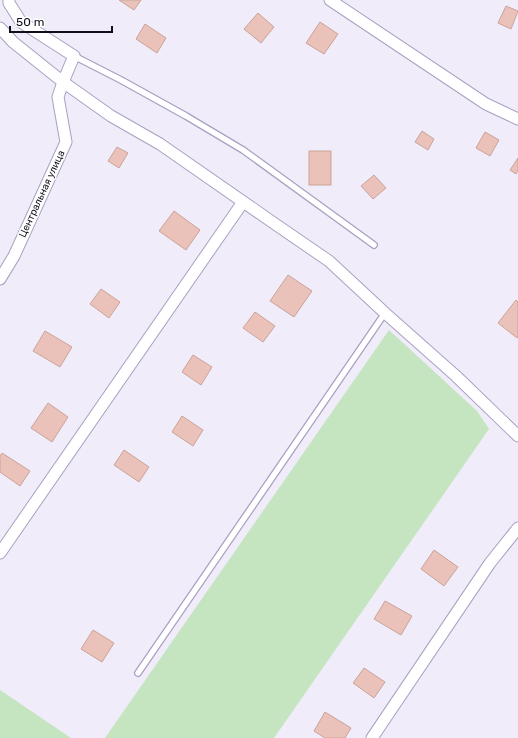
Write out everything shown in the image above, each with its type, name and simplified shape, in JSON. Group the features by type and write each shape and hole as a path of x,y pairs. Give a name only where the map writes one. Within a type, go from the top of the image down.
{"street":[{"path":"8,0 21,22 74,56"},
{"path":"330,0 486,104 518,119"},
{"path":"0,28 13,42 63,82 111,116 160,144 330,260 385,313 456,376 518,436"},
{"name":"Центральная улица","path":"0,279 14,256 66,142 58,97 74,56"},
{"path":"0,552 243,202"},
{"path":"372,738 490,563 518,528"}],"lane":[{"path":"74,56 186,116 243,150 374,245"},
{"path":"138,673 385,313"}],"green space":[{"path":"389,330 477,411 489,429 274,738 105,738"},
{"path":"0,690 71,738 0,738"}],"building":[{"path":"119,0 141,0 134,10"},
{"path":"506,6 518,11 511,29 498,23"},
{"path":"258,13 274,27 261,43 244,29"},
{"path":"320,22 338,34 324,54 306,43"},
{"path":"145,24 166,38 157,53 136,39"},
{"path":"422,131 434,139 428,150 415,142"},
{"path":"485,132 499,140 490,156 476,148"},
{"path":"117,147 128,153 119,168 108,161"},
{"path":"309,151 331,151 331,185 309,185"},
{"path":"518,158 518,170 516,174 510,170"},
{"path":"374,175 386,188 373,199 361,186"},
{"path":"174,211 200,230 186,250 159,231"},
{"path":"288,275 312,291 294,317 270,301"},
{"path":"101,289 120,302 109,318 90,304"},
{"path":"516,300 518,302 517,338 498,323"},
{"path":"255,312 275,326 263,342 243,328"},
{"path":"45,331 72,347 60,367 33,351"},
{"path":"193,355 212,367 201,385 182,372"},
{"path":"48,403 68,417 52,442 31,428"},
{"path":"182,416 203,430 193,446 172,432"},
{"path":"124,450 149,467 139,482 114,465"},
{"path":"2,453 30,471 20,486 0,472 0,456"},
{"path":"434,550 458,567 444,586 421,569"},
{"path":"385,601 412,616 401,635 374,619"},
{"path":"93,630 114,643 102,662 81,649"},
{"path":"364,668 385,682 374,698 353,683"},
{"path":"325,712 351,728 345,738 325,738 314,731"}]}
